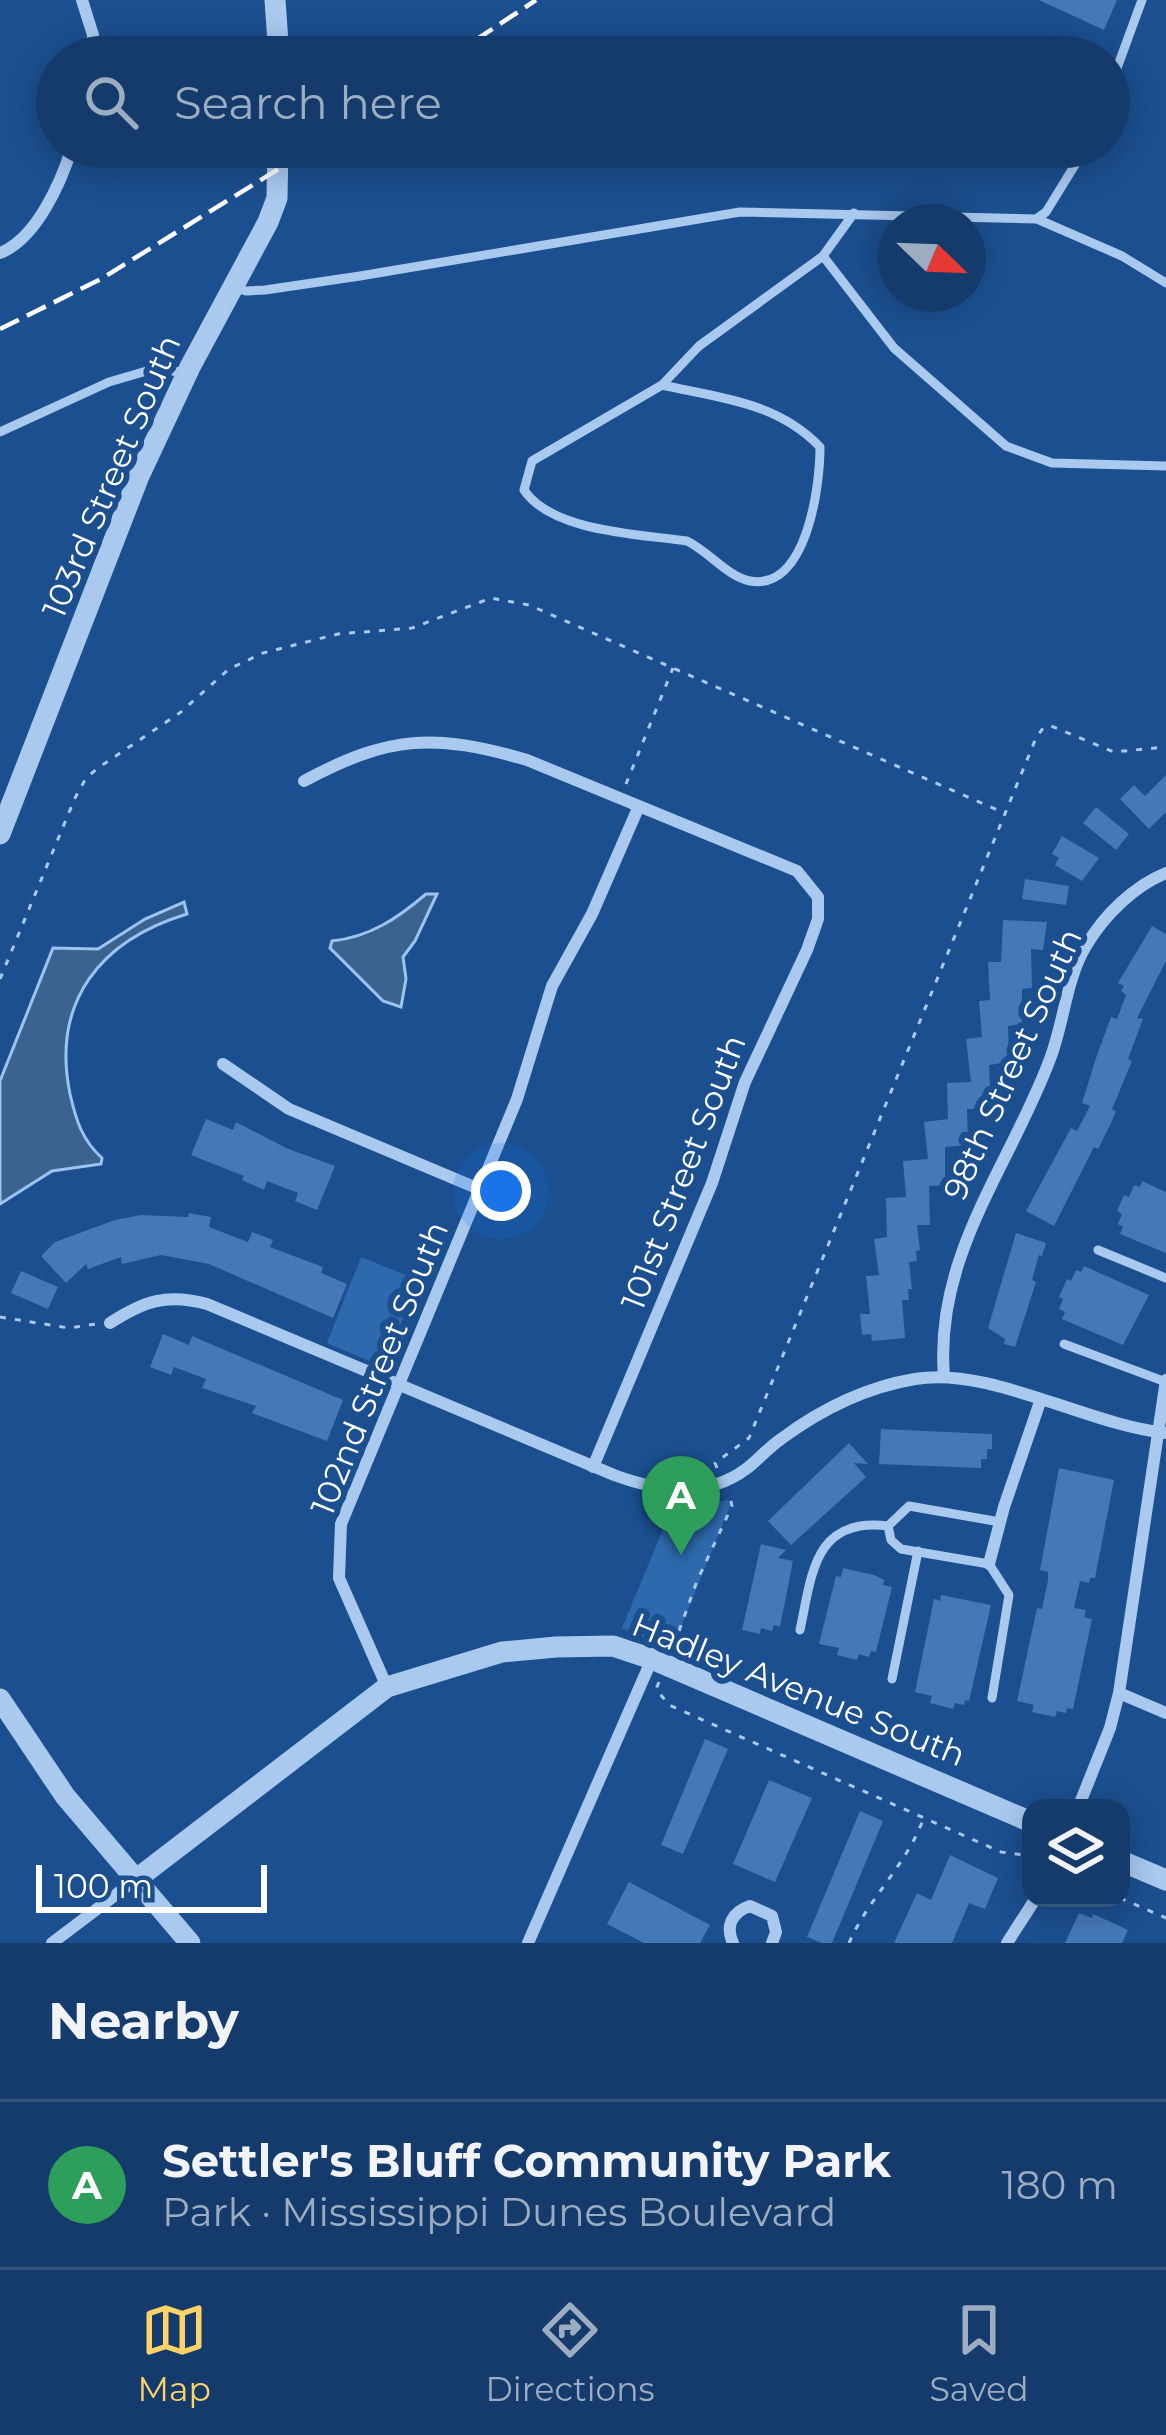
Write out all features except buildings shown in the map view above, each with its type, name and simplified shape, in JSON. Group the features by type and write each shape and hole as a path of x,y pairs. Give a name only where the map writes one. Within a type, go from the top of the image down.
{"street":[{"path":"82,0 93,36"},
{"path":"275,0 278,36"},
{"path":"0,254 34,226 62,168"},
{"name":"103rd Street South","path":"0,834 140,476 188,372 268,222 277,198 278,168"},
{"path":"304,781 358,754 402,742 437,741 527,760 639,806"},
{"name":"101st Street South","path":"593,1467 712,1183 745,1082 818,919 818,897 797,872 639,806"},
{"name":"102nd Street South","path":"387,1688 339,1579 341,1524 517,1099 552,986 592,914 639,806"},
{"name":"98th Street South","path":"944,1376 944,1306 962,1244 1049,1064 1085,946 1143,883 1166,873"},
{"path":"223,1064 289,1108 479,1189"},
{"path":"110,1323 138,1304 181,1297 593,1467 673,1491 722,1482 829,1407 914,1379 944,1376 1042,1399 1116,1426 1163,1433"},
{"path":"1082,1799 1119,1694 1163,1433 1166,1382"},
{"path":"989,1564 1042,1399"},
{"name":"Hadley Avenue South","path":"52,1943 387,1688 520,1650 613,1646 1022,1818"},
{"path":"528,1943 659,1662"},
{"path":"1119,1694 1166,1713"},
{"path":"0,1699 65,1796 190,1943"},
{"path":"1130,1865 1166,1880"},
{"path":"733,1943 730,1922 750,1906 772,1916 776,1932 772,1943"},
{"path":"1006,1943 1030,1907"}],"lane":[{"path":"1129,36 1142,0"},
{"path":"1036,219 1046,212 1073,168"},
{"path":"234,287 265,290 360,276 740,212 1036,219 1123,256 1166,283"},
{"path":"662,386 765,408 798,424 820,447 820,481 800,551 782,575 754,582 737,576 687,541 554,516 532,503 524,490 532,461 662,386 699,346 823,256 854,213"},
{"path":"823,256 893,348 1006,446 1052,463 1166,466"},
{"path":"0,432 110,382 150,370 188,372"},
{"path":"1098,1250 1166,1278"},
{"path":"1064,1344 1166,1382"},
{"path":"888,1526 909,1506 1000,1522"},
{"path":"800,1630 822,1549 847,1528 864,1523 888,1526"},
{"path":"888,1526 891,1540 901,1549 989,1564 1009,1595 992,1698"},
{"path":"892,1679 917,1551"}],"path":[{"path":"0,979 86,778 246,661 338,634 424,625 490,598 530,605 1005,813"},
{"path":"626,784 674,667"},
{"path":"676,1640 732,1506 715,1463 749,1438 1043,728 1068,730 1114,752 1166,747"},
{"path":"0,1316 69,1328 110,1323"},
{"path":"659,1662 656,1688 669,1705 1001,1852 1022,1855"},
{"path":"849,1943 865,1911 914,1845 925,1816"},
{"path":"1130,1902 1166,1918"}],"shaded area":[{"path":"426,894 437,894 403,957 406,979 401,1007 383,1001 330,948 332,941 383,925"},
{"path":"184,902 187,914 157,925 107,958 76,1003 68,1030 70,1094 81,1129 102,1158 101,1164 52,1171 0,1204 0,1081 53,948 98,949 145,919"},
{"path":"361,1257 418,1280 384,1367 327,1343"},
{"path":"728,1500 730,1506 672,1649 622,1628 671,1510"}],"railway":[{"path":"482,36 536,0"},
{"path":"0,329 101,279 280,168"}],"place":[{"name":"Settler's Bluff Community Park","path":"681,1555"}]}
